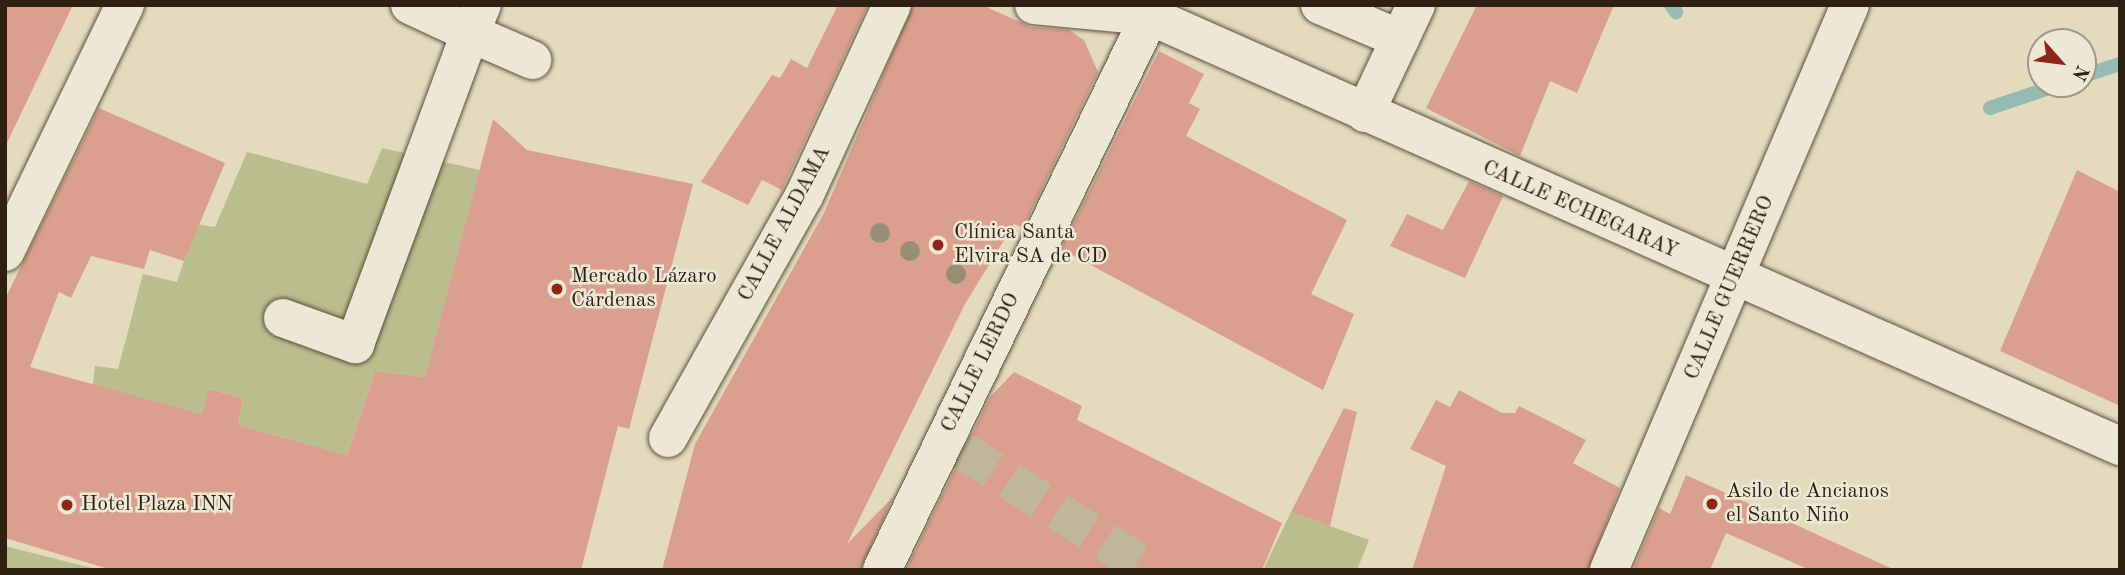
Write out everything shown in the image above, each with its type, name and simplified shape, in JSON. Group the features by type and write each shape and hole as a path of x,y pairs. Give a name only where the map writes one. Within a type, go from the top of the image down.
{"street":[{"path":"5,252 125,5"},
{"path":"410,5 476,19 532,60"},
{"name":"CALLE ALDAMA","path":"668,438 804,196 892,5"},
{"name":"CALLE ECHEGARAY","path":"1034,5 1152,10 1366,113 1733,279 2120,446"},
{"path":"1320,5 1400,39"},
{"path":"1366,113 1416,5"},
{"name":"CALLE GUERRERO","path":"1609,570 1850,5"},
{"name":"CALLE LERDO","path":"881,570 952,444 1152,10"},
{"path":"283,318 355,344 476,19"}],"green space":[{"path":"382,148 480,170 425,377 375,371 347,455 238,425 243,398 210,389 202,414 93,385 95,366 118,369 143,274 177,282 196,224 215,227 247,152 367,184"},
{"path":"1291,512 1369,540 1357,570 1263,570"},
{"path":"5,546 100,570 5,570"}],"building":[{"path":"5,5 73,5 5,147"},
{"path":"838,5 868,5 782,190 762,180 748,205 701,182 772,75 780,78 791,59 807,68"},
{"path":"913,5 982,5 1031,27 1069,30 1084,40 1098,72 1023,228 1014,224 965,304 847,544 893,497 860,570 662,570 695,444 824,213"},
{"path":"1477,5 1614,5 1577,93 1550,81 1520,156 1426,108"},
{"path":"1159,51 1204,74 1189,103 1200,109 1186,136 1347,220 1311,294 1354,314 1323,390 1061,249"},
{"path":"99,108 225,163 184,261 150,250 144,269 91,256 71,298 59,292 30,367 202,414 209,389 243,398 238,425 347,455 375,371 425,377 493,119 527,150 693,184 629,429 618,426 581,570 112,570 5,538 5,299"},
{"path":"2077,170 2120,192 2120,406 2000,351"},
{"path":"1469,181 1503,196 1465,278 1390,246 1407,214 1443,230"},
{"path":"1014,372 1082,406 1077,420 1282,523 1262,570 906,570 990,397"},
{"path":"1459,390 1502,413 1515,413 1519,406 1586,440 1573,463 1620,488 1588,570 1412,570 1446,466 1410,449 1436,400 1450,407"},
{"path":"1344,408 1357,412 1330,526 1291,512"},
{"name":"Asilo de Ancianos el Santo Niño","path":"1686,475 1895,570 1810,570 1726,533 1710,570 1633,570 1659,508 1670,514"}],"waterway":[{"path":"1671,5 1676,12"},
{"path":"2097,71 2120,64"},
{"path":"1990,108 2027,95"}],"tunnel":[{"path":"961,450 1150,570"}],"place":[{"name":"Clínica Santa Elvira SA de CD","path":"938,245"},
{"name":"Mercado Lázaro Cárdenas","path":"557,289"},
{"name":"Asilo de Ancianos el Santo Niño","path":"1712,504"},
{"name":"Hotel Plaza INN","path":"67,505"}]}
